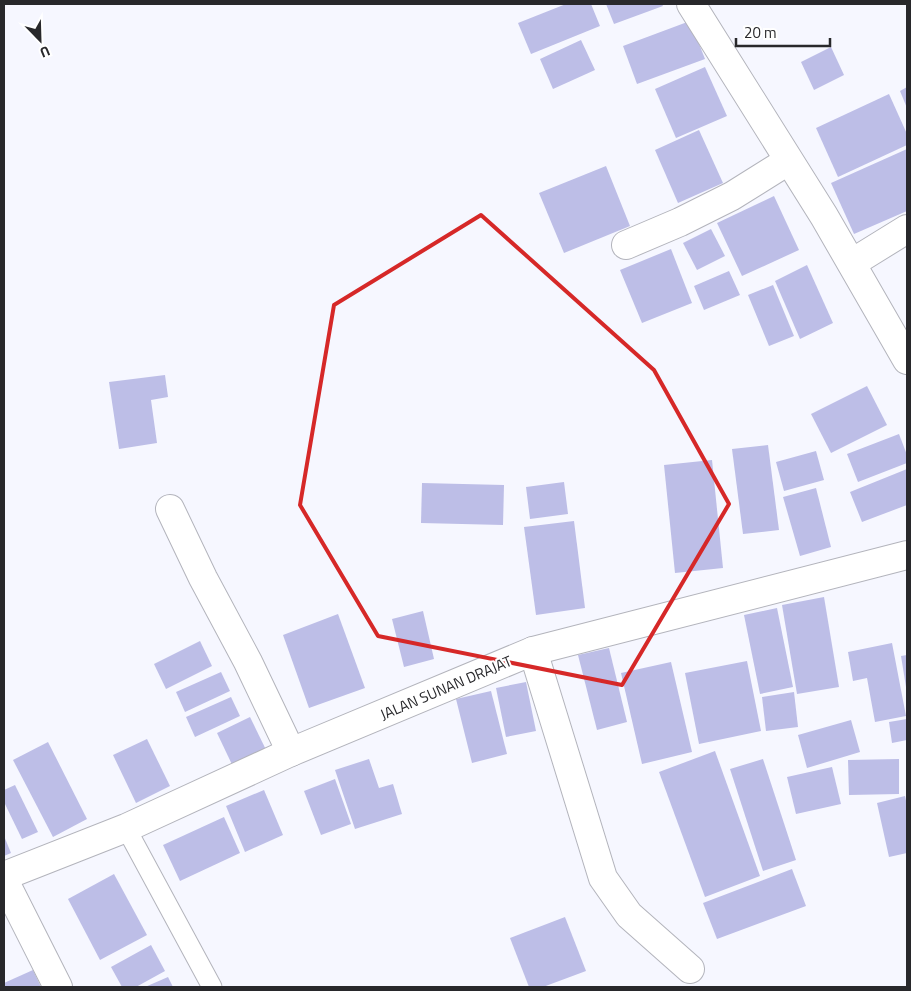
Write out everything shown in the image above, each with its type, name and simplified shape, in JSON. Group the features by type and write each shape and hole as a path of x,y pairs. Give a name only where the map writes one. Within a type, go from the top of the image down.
{"street":[{"path":"691,4 852,263 907,360"},
{"path":"626,244 680,222 732,196 788,161"},
{"path":"852,263 907,229"},
{"path":"170,509 203,578 248,662 291,752"},
{"name":"JALAN SUNAN DRAJAT","path":"4,878 126,828 291,752 533,651 907,555"},
{"path":"533,651 603,878 629,915 690,969"},
{"path":"4,878 58,987"}],"lane":[{"path":"126,828 212,987"}],"highlighted area":[{"path":"481,215 654,370 729,504 622,685 378,636 300,505 334,305"}],"building":[{"path":"566,4 591,4 600,26 531,54 518,23"},
{"path":"606,4 662,4 663,6 614,24"},
{"path":"690,21 705,59 637,84 623,46"},
{"path":"581,40 595,70 553,89 540,59"},
{"path":"831,47 844,75 814,90 801,62"},
{"path":"705,67 727,116 676,138 655,89"},
{"path":"907,87 907,108 900,91"},
{"path":"889,94 907,134 907,145 838,177 816,128"},
{"path":"699,130 723,183 678,203 655,150"},
{"path":"907,149 907,211 854,234 831,183"},
{"path":"606,166 630,226 564,253 539,193"},
{"path":"774,196 799,250 742,276 717,223"},
{"path":"711,229 725,256 697,270 683,243"},
{"path":"671,249 692,303 642,323 620,270"},
{"path":"807,265 833,323 800,339 775,281"},
{"path":"729,271 740,295 704,310 694,286"},
{"path":"773,285 794,336 769,346 748,295"},
{"path":"165,375 168,397 151,400 157,443 119,449 109,382"},
{"path":"867,386 887,425 831,453 811,414"},
{"path":"899,434 907,455 907,463 858,482 847,454"},
{"path":"768,445 779,530 743,534 732,449"},
{"path":"816,451 824,480 784,491 776,462"},
{"path":"712,460 723,568 675,573 664,465"},
{"path":"907,469 907,505 862,522 850,492"},
{"path":"564,482 568,514 530,519 526,487"},
{"path":"422,483 504,485 503,525 421,523"},
{"path":"816,488 831,547 800,556 783,497"},
{"path":"574,521 585,608 536,615 524,527"},
{"path":"824,597 839,687 797,694 782,605"},
{"path":"777,608 793,687 760,694 744,615"},
{"path":"423,611 434,659 404,667 392,619"},
{"path":"338,614 365,688 309,708 283,635"},
{"path":"200,641 212,666 166,689 154,664"},
{"path":"892,643 906,716 875,722 867,678 853,681 848,652"},
{"path":"609,648 627,722 597,730 578,655"},
{"path":"907,655 907,686 906,687 901,656"},
{"path":"747,661 761,731 699,744 685,673"},
{"path":"671,662 692,752 642,764 621,673"},
{"path":"221,672 230,691 185,712 176,692"},
{"path":"526,682 536,731 506,737 496,688"},
{"path":"491,691 507,754 472,763 456,699"},
{"path":"794,692 798,727 766,731 762,697"},
{"path":"231,697 240,716 195,737 186,717"},
{"path":"250,717 271,760 237,775 217,733"},
{"path":"907,719 907,740 892,743 889,722"},
{"path":"851,720 860,752 807,768 798,735"},
{"path":"147,739 170,786 136,803 113,755"},
{"path":"48,742 87,819 53,837 13,760"},
{"path":"715,751 760,876 705,897 659,772"},
{"path":"369,759 379,788 393,784 402,814 355,829 335,770"},
{"path":"763,759 796,860 763,871 730,769"},
{"path":"899,759 899,794 849,795 848,760"},
{"path":"832,767 841,804 796,814 787,777"},
{"path":"335,779 351,824 321,835 304,791"},
{"path":"15,785 38,832 22,839 4,802 4,790"},
{"path":"264,790 283,835 245,852 226,806"},
{"path":"905,796 907,805 907,853 889,857 877,803"},
{"path":"224,817 240,853 180,881 163,845"},
{"path":"4,836 11,853 4,856"},
{"path":"792,869 806,906 717,939 703,903"},
{"path":"114,874 147,935 100,960 68,899"},
{"path":"565,917 586,971 543,987 529,987 510,938"},
{"path":"151,945 165,971 136,987 122,987 111,967"},
{"path":"33,970 41,987 4,987 4,983"},
{"path":"168,977 173,987 145,987"}]}
